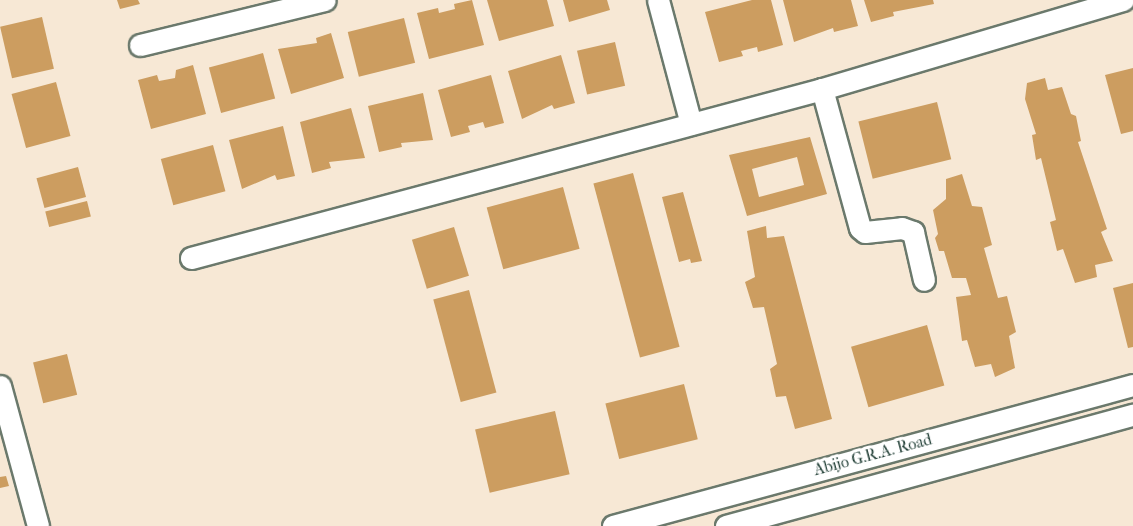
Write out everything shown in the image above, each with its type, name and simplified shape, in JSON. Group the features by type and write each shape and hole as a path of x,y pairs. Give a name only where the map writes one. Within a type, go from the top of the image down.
{"street":[{"path":"140,45 325,0"},
{"path":"658,0 691,124"},
{"path":"191,258 822,88 1123,0"},
{"path":"822,88 861,228 865,232 902,228 913,232 924,280"},
{"path":"0,386 38,526"},
{"name":"Abijo G.R.A. Road","path":"613,526 1133,386"},
{"name":"Abijo G.R.A. Road","path":"731,525 1133,415"}],"building":[{"path":"117,0 138,0 140,4 120,9"},
{"path":"472,0 484,45 429,59 417,13 438,8 439,13 455,9 454,4"},
{"path":"487,0 547,0 554,26 499,41"},
{"path":"563,0 607,0 610,10 569,22"},
{"path":"752,0 771,0 783,45 758,52 757,47 741,51 743,56 719,62 705,12"},
{"path":"783,0 851,0 858,26 834,32 833,28 794,42"},
{"path":"864,0 933,0 934,4 893,12 894,16 871,22"},
{"path":"42,17 54,69 12,78 0,27"},
{"path":"404,18 415,63 359,77 348,32"},
{"path":"331,33 344,78 291,94 278,49 317,43 316,38"},
{"path":"615,42 625,86 587,95 577,51"},
{"path":"263,53 275,98 221,113 209,67"},
{"path":"561,55 575,103 554,109 552,105 522,119 508,71"},
{"path":"193,65 206,114 151,129 138,80 157,75 159,81 175,78 176,70"},
{"path":"1133,68 1133,131 1121,134 1105,75"},
{"path":"491,75 504,123 485,128 483,122 468,126 470,132 451,137 438,90"},
{"path":"1045,78 1048,90 1062,87 1071,114 1076,116 1081,141 1078,142 1107,229 1101,232 1113,261 1095,265 1097,277 1075,283 1063,249 1057,251 1050,222 1056,220 1041,158 1036,160 1032,135 1036,134 1025,99 1027,83"},
{"path":"56,82 70,136 26,148 12,94"},
{"path":"423,93 433,140 401,143 402,147 379,152 368,106"},
{"path":"937,102 951,159 873,179 858,122"},
{"path":"351,108 365,158 329,162 331,168 312,173 300,122"},
{"path":"283,126 295,176 277,180 275,175 242,189 229,140"},
{"path":"810,137 827,194 747,216 729,155","holes":["797,157 804,185 759,197 752,169"]},
{"path":"213,145 225,191 173,205 161,159"},
{"path":"78,167 86,197 44,208 36,178"},
{"path":"633,173 680,347 640,357 593,184"},
{"path":"962,174 972,206 982,207 992,245 984,248 998,298 1007,296 1016,332 1009,336 1015,368 995,377 991,364 975,367 967,340 962,341 956,297 971,295 966,278 952,278 944,251 939,251 935,238 938,234 933,210 946,199 946,179"},
{"path":"563,187 580,249 503,269 487,207"},
{"path":"683,192 702,261 691,263 690,259 679,262 662,197"},
{"path":"87,201 91,217 49,227 45,211"},
{"path":"766,226 767,238 784,236 832,419 795,429 786,396 776,397 770,369 777,364 764,307 753,308 745,282 755,277 747,231"},
{"path":"454,227 469,276 427,289 412,240"},
{"path":"1133,283 1133,347 1128,348 1113,288"},
{"path":"469,290 496,392 461,402 433,300"},
{"path":"927,325 944,386 868,407 851,347"},
{"path":"67,354 77,395 43,403 33,362"},
{"path":"684,384 698,439 619,459 605,404"},
{"path":"555,411 570,474 490,493 475,429"},
{"path":"6,476 9,486 0,488 0,477"}]}
